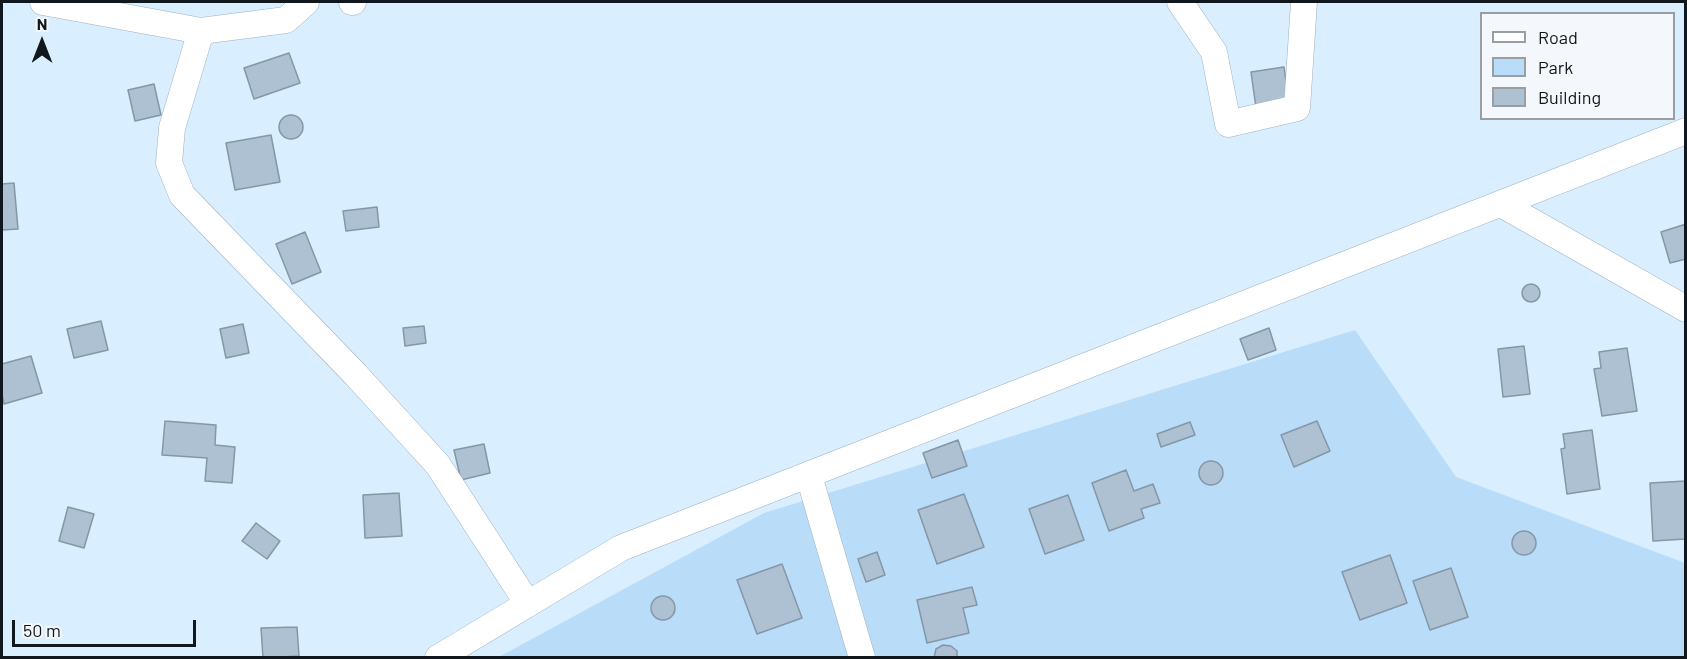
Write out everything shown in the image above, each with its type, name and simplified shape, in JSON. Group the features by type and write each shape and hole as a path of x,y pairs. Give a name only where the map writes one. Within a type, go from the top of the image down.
{"street":[{"path":"43,2 201,31 286,20 306,2"},
{"path":"1180,2 1214,52 1228,124 1297,108 1304,2"},
{"path":"201,31 172,128 169,163 182,195 356,375 438,465 528,604"},
{"path":"438,657 621,548 1686,131"},
{"path":"1501,204 1686,309"},
{"path":"808,476 862,657"}],"green space":[{"path":"1355,330 1456,477 1685,563 1685,657 497,658 764,513"}],"building":[{"path":"289,53 300,83 254,99 244,68"},
{"path":"1284,67 1289,103 1256,108 1251,72"},
{"path":"154,84 161,115 135,121 128,90"},
{"path":"291,115 299,119 303,127 299,135 291,139 283,135 279,127 283,119"},
{"path":"271,135 280,182 235,190 226,143"},
{"path":"14,183 18,229 2,230 2,184"},
{"path":"377,207 379,227 346,231 343,211"},
{"path":"1686,224 1686,259 1670,263 1661,232"},
{"path":"305,232 321,272 292,284 276,244"},
{"path":"1527,284 1535,284 1540,289 1538,300 1527,302 1522,297 1522,289"},
{"path":"101,321 108,350 74,358 67,329"},
{"path":"243,324 249,353 226,358 220,329"},
{"path":"424,326 426,343 405,346 403,328"},
{"path":"1269,328 1276,350 1248,360 1240,339"},
{"path":"1524,346 1530,394 1503,397 1498,349"},
{"path":"1627,348 1637,411 1602,416 1594,369 1601,368 1599,352"},
{"path":"31,356 42,393 4,404 2,364"},
{"path":"165,421 216,425 215,445 235,447 232,483 205,481 207,458 162,455"},
{"path":"1317,421 1330,451 1294,467 1281,435"},
{"path":"1190,422 1195,435 1161,447 1157,434"},
{"path":"1592,430 1600,489 1567,494 1561,449 1565,448 1563,434"},
{"path":"958,440 967,466 932,478 923,453"},
{"path":"484,444 490,473 461,480 454,450"},
{"path":"1211,461 1219,465 1223,473 1219,481 1211,485 1203,481 1199,473 1203,465"},
{"path":"1126,470 1134,491 1153,484 1160,503 1141,509 1144,518 1109,531 1092,483"},
{"path":"1686,481 1686,539 1653,541 1650,483"},
{"path":"399,493 402,536 365,538 363,495"},
{"path":"964,494 984,547 937,564 918,510"},
{"path":"1068,495 1084,540 1045,554 1029,509"},
{"path":"68,507 94,514 84,548 59,541"},
{"path":"256,523 280,541 267,559 242,541"},
{"path":"1524,531 1532,535 1536,543 1532,551 1524,555 1516,551 1512,543 1516,535"},
{"path":"877,552 885,575 866,582 858,559"},
{"path":"1390,555 1407,603 1360,620 1342,572"},
{"path":"782,564 802,618 757,634 737,580"},
{"path":"1451,568 1468,617 1430,630 1413,581"},
{"path":"972,587 977,605 963,608 969,633 927,643 917,600"},
{"path":"663,596 671,600 675,608 671,616 663,620 655,616 651,608 655,600"},
{"path":"297,627 299,656 263,658 261,628"},
{"path":"943,645 951,646 957,651 957,658 934,658 936,649"}]}
